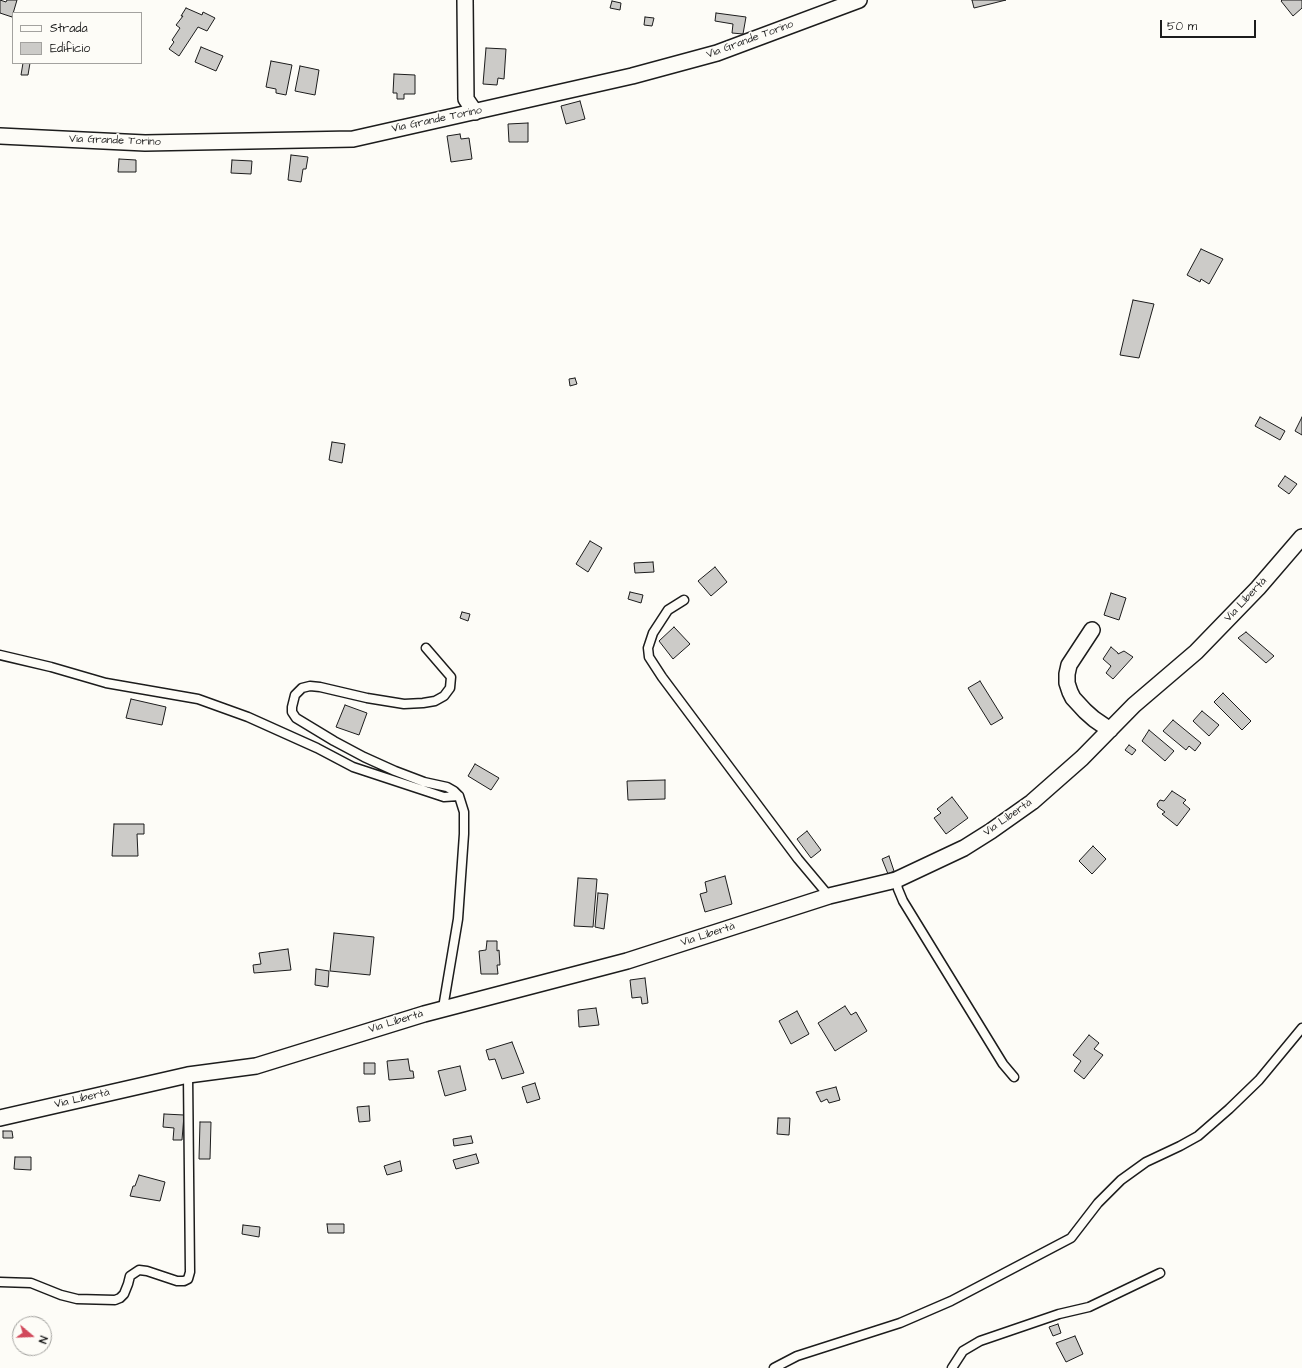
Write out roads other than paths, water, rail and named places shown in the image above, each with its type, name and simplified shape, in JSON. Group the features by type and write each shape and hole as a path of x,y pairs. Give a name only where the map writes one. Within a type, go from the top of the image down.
{"street":[{"path":"465,0 466,99 475,112"},
{"name":"Via Grande Torino","path":"0,136 145,143 353,139 632,76 717,53 859,0"},
{"name":"Via Libertà","path":"0,1118 188,1075 256,1066 443,1008 628,961 829,896 896,880 946,857 991,831 1032,802 1082,758 1134,705 1196,652 1258,588 1302,537"},
{"path":"1092,630 1069,665 1067,684 1073,698 1085,711 1110,730"}],"lane":[{"path":"684,600 668,610 653,633 648,648 649,657 662,678 798,859 829,896"},
{"path":"426,648 451,677 450,688 444,696 423,703 404,704 310,686 302,688 295,695 292,712 296,718 364,757 424,782 447,787 459,796 464,812 464,834 458,919 443,1008"},
{"path":"0,655 51,667 106,683 198,699 248,717 317,748 353,767 444,797 459,796"},
{"path":"896,880 903,901 1003,1064 1014,1077"},
{"path":"774,1368 797,1356 900,1323 951,1301 1071,1238 1098,1203 1121,1180 1146,1162 1198,1136 1230,1109 1259,1080 1302,1028"},
{"path":"0,1282 31,1283 61,1295 77,1299 115,1300 124,1294 130,1276 139,1270 177,1280 184,1281 188,1279 190,1272 188,1075"},
{"path":"952,1368 963,1351 980,1341 1059,1314 1089,1307 1160,1273"}]}
